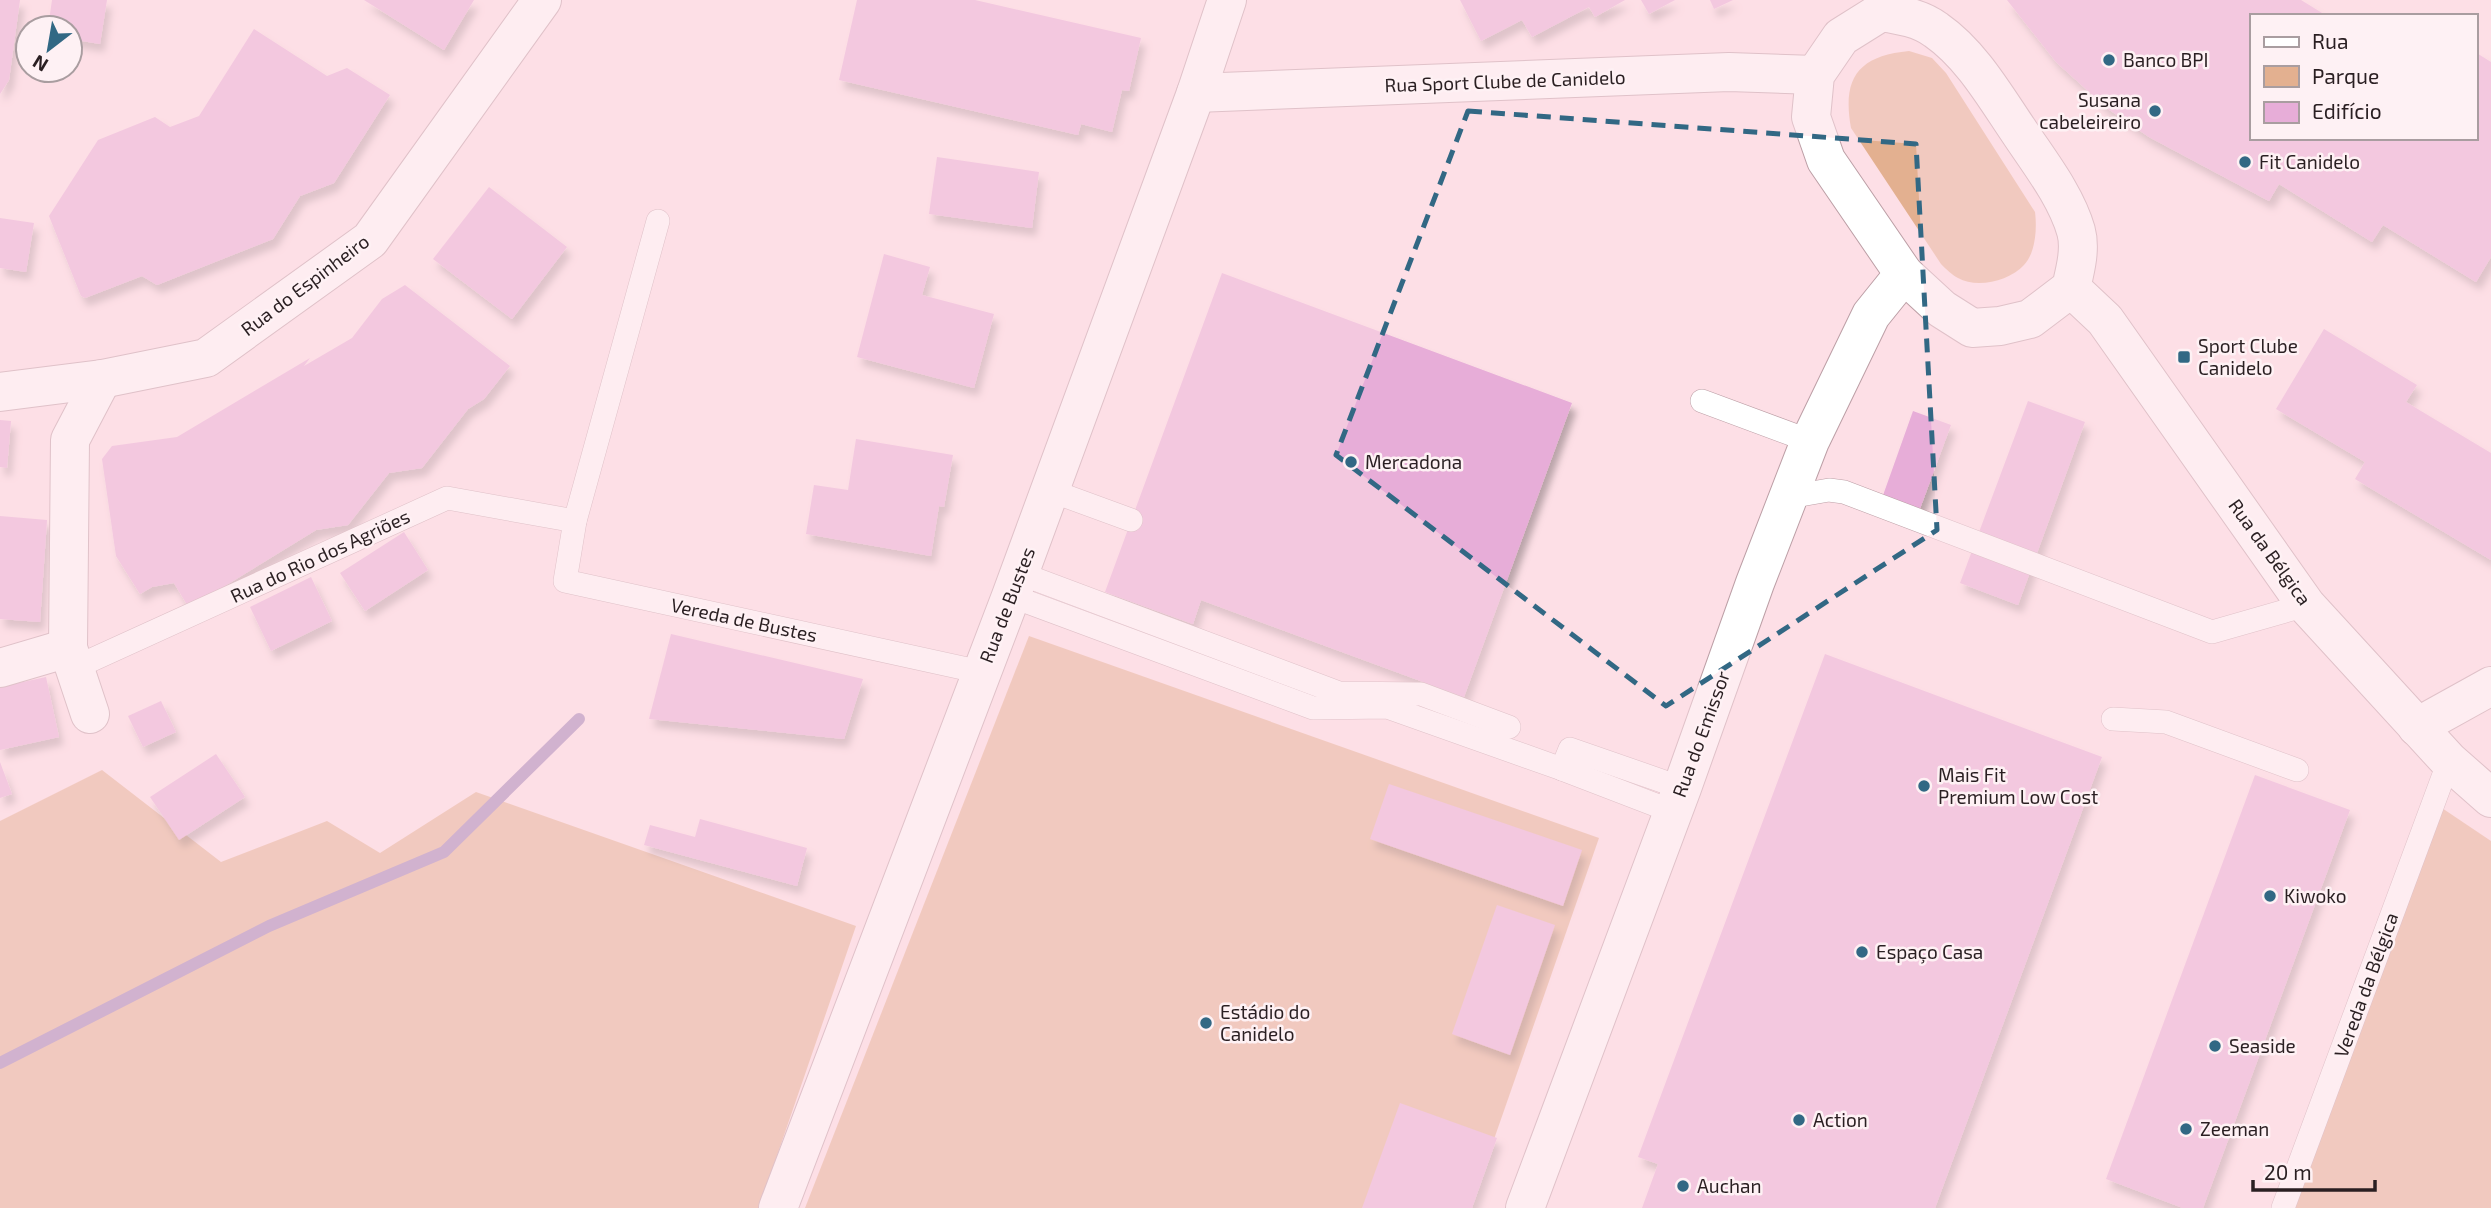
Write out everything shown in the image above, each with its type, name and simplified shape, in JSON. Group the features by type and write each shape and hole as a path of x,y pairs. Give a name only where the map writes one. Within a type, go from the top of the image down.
{"main road":[{"name":"Rua do Espinheiro","path":"0,392 102,379 206,358 370,240 542,0"},
{"name":"Rua de Bustes","path":"778,1208 1015,585 1196,93 1227,0"},
{"path":"1880,6 1936,29 1982,78 2053,181 2077,232 2077,261 2071,288 2029,319 2000,326 1972,328 1942,309 1904,274 1826,160 1811,117 1815,75 1841,37 1880,6"},
{"name":"Rua Sport Clube de Canidelo","path":"1196,93 1729,72 1815,75"},
{"name":"Rua do Emissor","path":"1525,1208 1678,800 1755,583 1810,442 1871,315 1904,274"},
{"name":"Rua da Bélgica","path":"2071,288 2105,320 2306,605 2449,761 2491,798"},
{"path":"90,714 71,658 70,440 102,379"},
{"path":"0,667 71,658"},
{"path":"2417,727 2491,686"}],"lane":[{"path":"575,522 658,221"},
{"path":"1702,401 1810,442"},
{"path":"1789,497 1829,490 1844,492 2212,632 2306,605"},
{"path":"1049,491 1131,520"},
{"name":"Rua do Rio dos Agriões","path":"71,658 447,498 575,522"},
{"name":"Vereda de Bustes","path":"575,522 565,581 981,672"},
{"path":"1015,585 1114,603 1339,693 1421,694 1509,727"},
{"path":"1015,585 1313,708 1387,707 1562,769 1678,800"},
{"path":"2113,719 2166,722 2297,769"},
{"name":"Vereda da Bélgica","path":"2283,1208 2449,761"}],"highlighted area":[{"path":"1468,111 1916,144 1937,530 1666,706 1336,455"}],"green space":[{"path":"1909,51 1932,58 1946,73 2035,212 2035,240 2028,260 2018,271 2002,279 1974,283 1954,275 1941,264 1851,128 1849,96 1858,73 1866,64 1877,58"},
{"name":"Estádio do Canidelo","path":"1029,636 1599,838 1470,1208 805,1208"},
{"path":"102,770 221,862 327,821 380,853 476,792 856,926 759,1208 0,1208 0,821"},
{"path":"2424,796 2491,841 2491,1208 2294,1208"}],"building":[{"path":"0,0 20,0 18,14 14,14 14,44 9,80 0,94"},
{"path":"52,0 107,0 100,44 84,41 84,14 50,14"},
{"path":"364,0 474,0 444,50"},
{"path":"857,0 975,0 1141,38 1129,91 1122,90 1112,132 1081,124 1078,135 839,80"},
{"path":"1460,0 1625,0 1595,17 1589,7 1532,37 1522,20 1481,41"},
{"path":"1641,0 1675,0 1649,14"},
{"path":"1710,0 1733,0 1714,9"},
{"path":"2007,0 2301,0 2324,14 2250,14 2250,140 2477,140 2477,53 2491,62 2491,257 2476,282 2383,225 2372,242 2279,184 2269,201 2149,137 2108,109 2056,62"},
{"path":"254,29 327,76 347,68 390,95 334,183 300,196 273,239 157,285 142,276 85,298 81,296 49,216 98,140 155,117 170,127 199,116"},
{"path":"937,157 1039,172 1032,228 929,214"},
{"path":"489,187 567,247 512,319 433,259"},
{"path":"0,218 34,223 26,272 0,268"},
{"path":"884,254 930,267 922,295 994,314 974,388 857,357"},
{"name":"Mercadona","path":"1222,273 1572,403 1464,697 1201,600 1193,624 1105,592"},
{"path":"405,285 510,366 484,399 468,409 422,468 389,473 348,525 316,530 189,608 174,583 152,587 140,594 116,556 102,459 112,446 177,437 310,358 304,366 352,338 382,299"},
{"path":"2324,329 2417,385 2406,402 2491,453 2491,560 2355,479 2365,462 2276,409"},
{"path":"2028,401 2085,422 2018,605 1960,583"},
{"path":"1913,411 1951,425 1918,514 1881,501"},
{"path":"0,420 11,421 7,468 0,467"},
{"path":"856,439 953,455 944,507 939,506 931,556 806,534 814,485 848,490"},
{"path":"0,516 47,520 40,622 0,619"},
{"path":"404,532 428,570 365,611 340,573"},
{"path":"311,577 332,621 271,651 250,607"},
{"path":"671,634 863,679 844,739 649,719"},
{"path":"1825,654 2102,757 1935,1208 1642,1208 1658,1164 1638,1157"},
{"path":"46,677 59,737 0,750 0,687"},
{"path":"161,701 176,732 143,747 128,716"},
{"path":"216,754 245,797 179,840 150,797"},
{"path":"0,762 12,794 0,798"},
{"path":"2255,775 2350,810 2203,1208 2183,1208 2106,1179"},
{"path":"1389,784 1582,850 1563,906 1370,839"},
{"path":"700,819 807,848 797,886 644,845 650,825 695,837"},
{"path":"1497,905 1555,925 1510,1055 1452,1034"},
{"path":"1400,1103 1497,1138 1472,1208 1362,1208"}],"waterway":[{"path":"0,1063 269,926 444,852 579,719"}],"place":[{"name":"Banco BPI","path":"2109,60"},
{"name":"Susana cabeleireiro","path":"2155,111"},
{"name":"Fit Canidelo","path":"2245,162"},
{"name":"Sport Clube Canidelo","path":"2184,357"},
{"name":"Mercadona","path":"1351,462"},
{"name":"Mais Fit Premium Low Cost","path":"1924,786"},
{"name":"Kiwoko","path":"2270,896"},
{"name":"Espaço Casa","path":"1862,952"},
{"name":"Estádio do Canidelo","path":"1206,1023"},
{"name":"Seaside","path":"2215,1046"},
{"name":"Action","path":"1799,1120"},
{"name":"Zeeman","path":"2186,1129"},
{"name":"Auchan","path":"1683,1186"}]}
